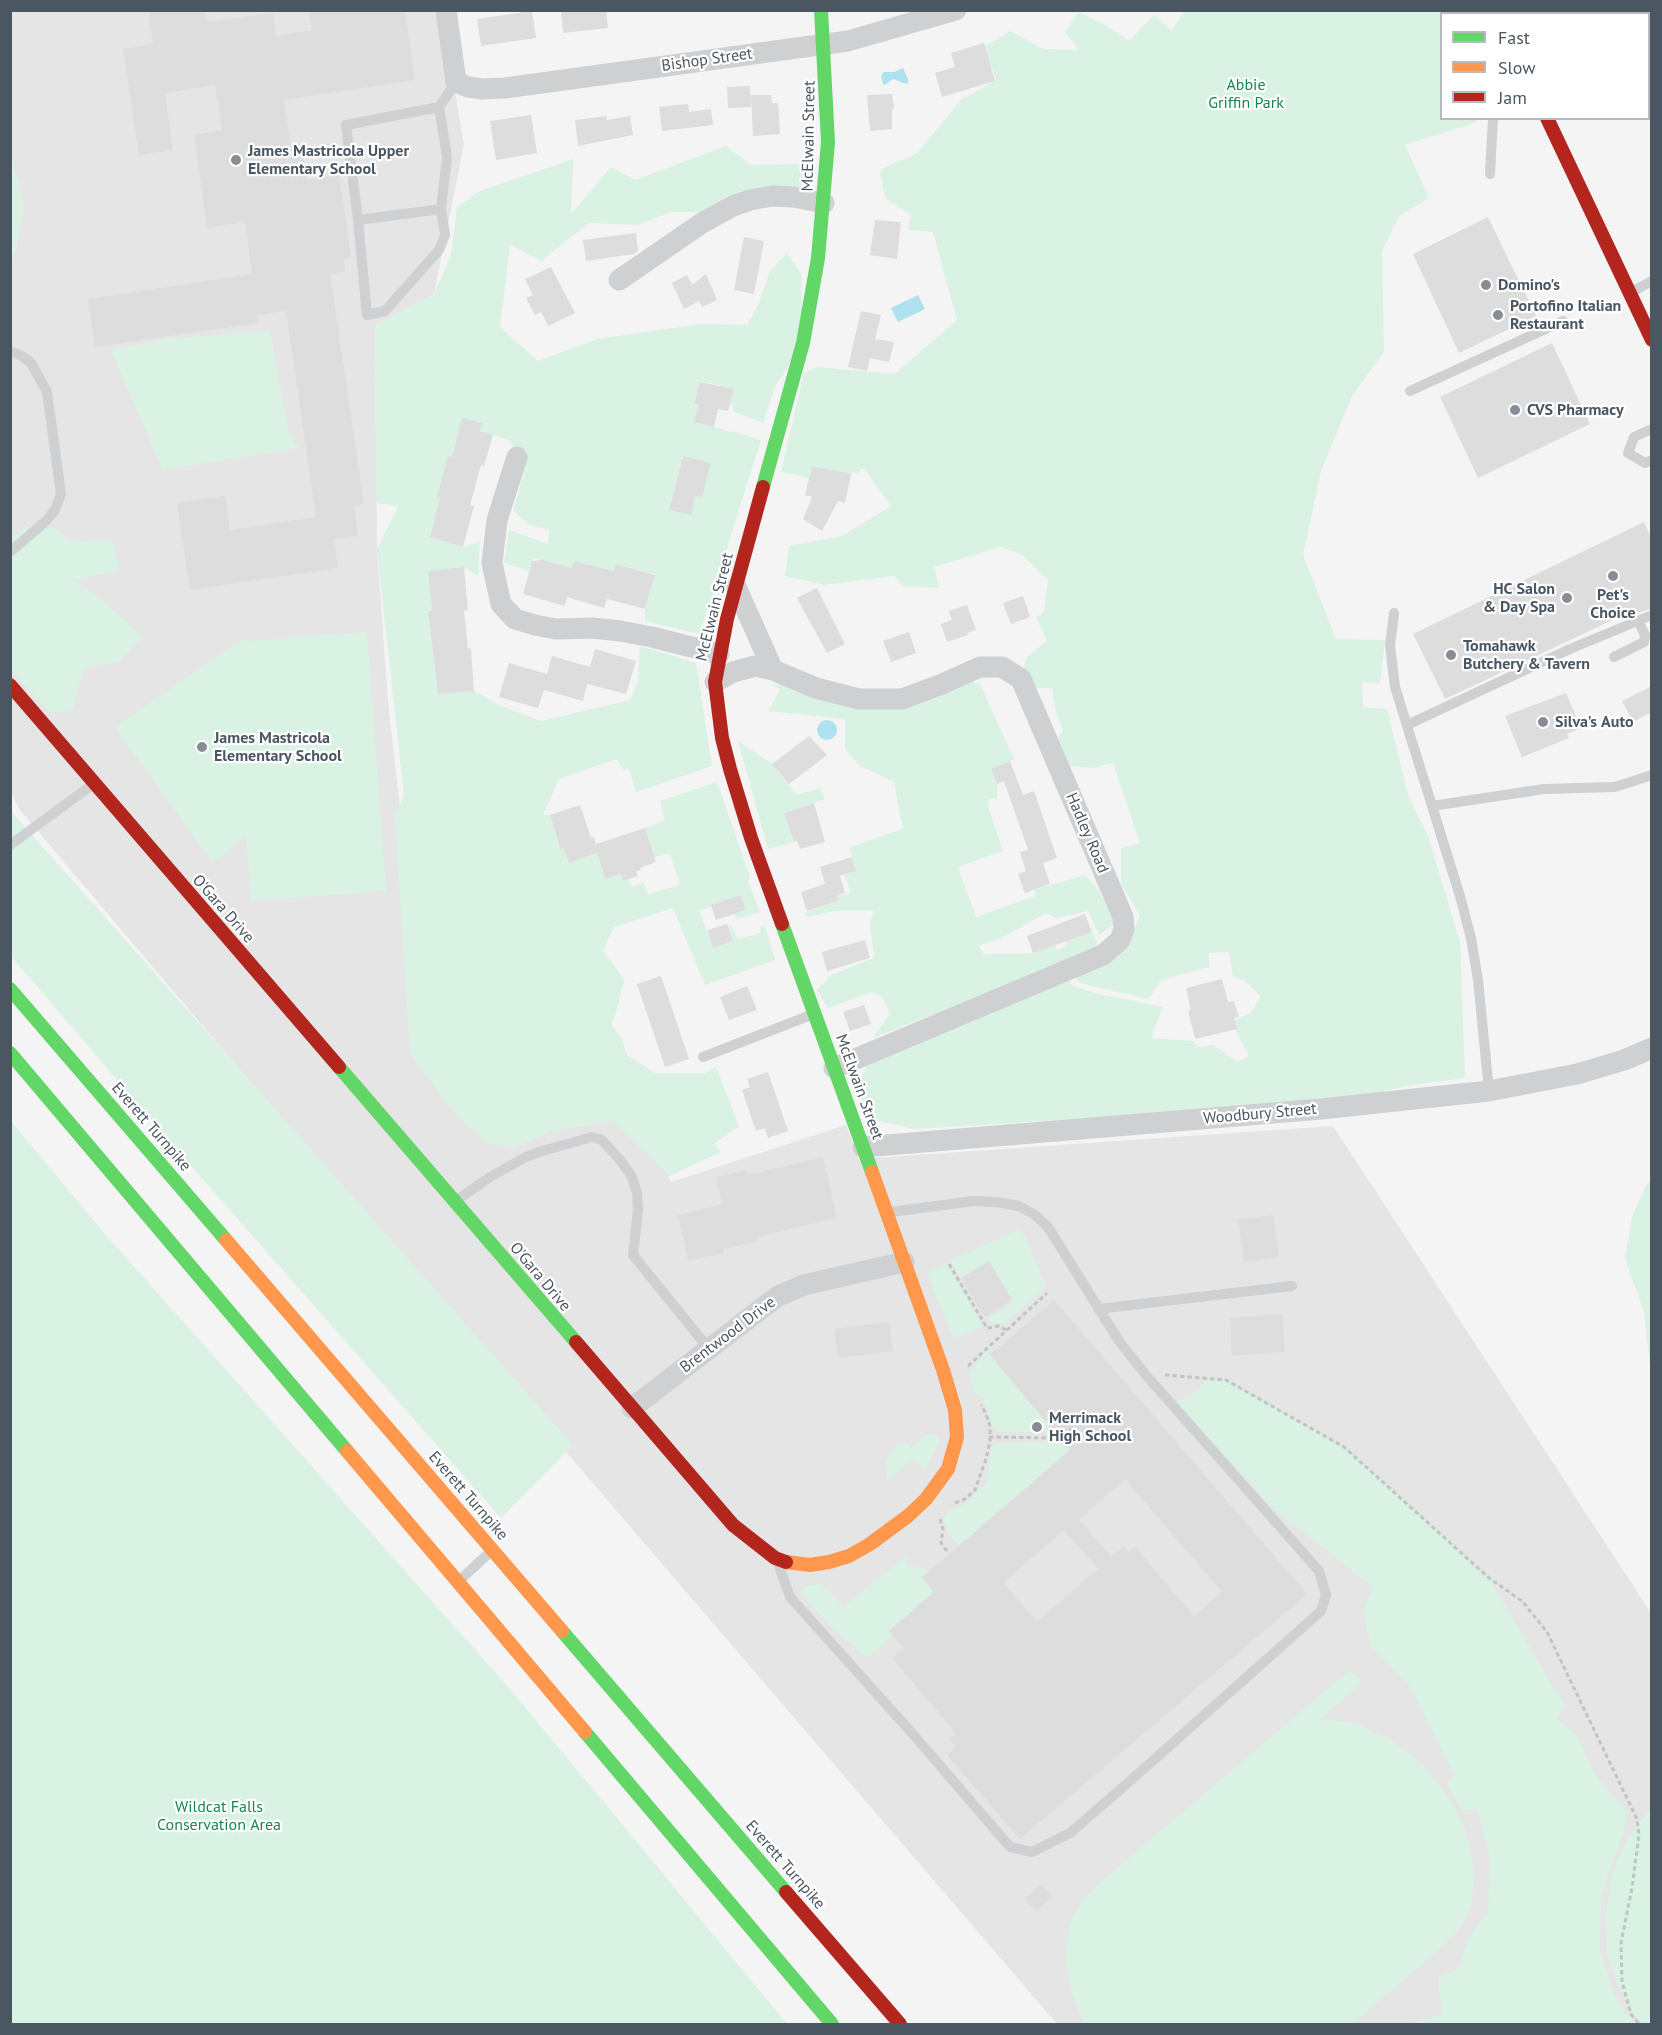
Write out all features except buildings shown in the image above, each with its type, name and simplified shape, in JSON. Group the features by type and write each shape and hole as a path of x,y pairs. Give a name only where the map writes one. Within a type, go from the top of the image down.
{"main road":[{"name":"McElwain Street","path":"821,10 825,44 828,142 818,258 803,343 718,654 715,682 722,738 751,838 904,1262"},
{"path":"1548,120 1652,340"},
{"name":"O'Gara Drive","path":"10,686 733,1525 775,1558 791,1564 810,1565 849,1556 870,1544 908,1516 926,1499 948,1469 957,1437 955,1410 904,1262"},
{"name":"Everett Turnpike","path":"10,989 900,2025"},
{"path":"10,1053 832,2025"}],"street":[{"path":"446,10 456,82"},
{"name":"Bishop Street","path":"456,82 468,87 505,88 825,44 876,34 956,10"},
{"path":"619,280 702,223 733,206 772,196 794,197 824,203"},
{"path":"517,457 497,520 492,563 501,604 515,619 556,629 593,628 620,631 718,654"},
{"path":"736,587 773,670"},
{"name":"Hadley Road","path":"715,682 733,672 755,666 773,670 816,688 859,699 902,699 981,667 1002,667 1021,679 1123,917 1124,929 1120,940 1103,956 834,1068"},
{"name":"Woodbury Street","path":"863,1147 1321,1109 1489,1091 1577,1074 1624,1060 1652,1048"},
{"name":"Brentwood Drive","path":"632,1408 778,1296 804,1285 904,1262"}],"lane":[{"path":"439,107 346,125 367,315 385,311 439,250 445,235 441,209 447,157 439,107 456,82"},
{"path":"1490,174 1493,120"},
{"path":"358,220 441,209"},
{"path":"1629,293 1652,281"},
{"path":"1410,390 1563,321"},
{"path":"10,351 31,363 47,392 61,494 55,510 46,521 10,552"},
{"path":"1652,429 1634,437 1628,453 1645,463 1652,460"},
{"path":"1394,613 1390,645 1395,687 1471,938 1478,980 1489,1091"},
{"path":"1407,725 1570,649 1652,615"},
{"path":"1614,657 1644,642 1644,635 1638,621"},
{"path":"1432,806 1544,789 1614,787 1652,776"},
{"path":"10,845 94,783"},
{"path":"703,1057 814,1013"},
{"path":"454,1202 490,1177 526,1157 592,1137 602,1140 632,1177 637,1193 638,1210 633,1255 710,1348"},
{"path":"775,1558 790,1597 1010,1846 1032,1852 1070,1833 1321,1611 1326,1595 1319,1572 1145,1374 1119,1341 1048,1227 1035,1215 1019,1206 974,1201 886,1213"},
{"path":"1098,1309 1292,1286"},
{"path":"458,1582 492,1550"}],"path":[{"path":"949,1264 987,1328 999,1326 1006,1330"},
{"path":"1145,1374 1226,1380 1344,1447 1489,1578 1522,1601 1547,1632 1637,1819 1640,1835 1620,1943 1622,1982 1631,2014 1639,2025"},
{"path":"990,1437 1059,1438 1073,1428"}],"shaded area":[{"name":"Merrimack High School","path":"11,11 441,11 464,144 434,294 375,326 377,549 388,702 427,1046 639,1088 671,1182 846,1125 859,1159 1333,1126 1651,1613 1651,2024 1057,2024 385,1241 19,809 11,792"}],"green space":[{"name":"Abbie Griffin Park","path":"1184,11 1468,12 1440,12 1440,120 1477,120 1477,122 1405,145 1429,198 1399,216 1382,251 1384,352 1352,396 1321,471 1303,555 1336,639 1385,640 1380,683 1362,682 1363,707 1387,709 1408,795 1428,836 1460,942 1465,1078 1418,1084 1320,1104 915,1129 865,1118 859,1085 871,1053 1063,972 1073,986 1095,993 1163,1007 1151,1038 1193,1041 1198,1047 1213,1045 1237,1062 1249,1056 1231,1022 1251,1013 1261,996 1245,981 1233,977 1229,952 1209,953 1209,967 1161,980 1149,999 1080,983 1074,976 1133,932 1140,915 1121,884 1121,848 1140,843 1113,763 1093,768 1069,766 1055,741 1063,731 1056,712 1052,688 1033,688 1024,670 1026,658 1047,641 1036,618 1044,611 1048,580 1021,554 1000,547 934,567 939,588 904,586 894,576 825,585 785,576 789,546 842,536 891,506 865,469 860,469 859,474 852,471 851,475 812,466 809,478 781,472 804,373 817,367 895,374 957,320 933,232 908,230 911,215 885,198 880,170 917,153 962,99 995,81 984,47 1010,31 1043,49 1080,50 1065,33 1078,12 1104,24 1129,41 1154,15 1172,31"},
{"path":"726,146 751,165 810,164 815,175 794,197 721,212 670,212 638,225 589,223 541,261 510,244 500,327 538,361 597,339 700,324 747,325 758,305 770,271 787,253 801,274 803,343 775,387 763,423 733,411 734,405 730,406 733,389 701,381 694,403 699,404 695,422 761,440 724,563 699,634 645,621 645,609 655,574 616,564 614,571 575,561 572,568 533,558 529,571 504,563 509,530 548,544 549,530 528,524 513,511 521,477 525,479 509,440 480,431 482,423 462,419 452,457 437,497 440,498 430,537 463,547 480,542 478,576 464,567 432,611 428,612 438,694 474,691 499,705 541,721 630,700 638,681 640,646 696,663 712,766 636,792 629,769 623,770 617,759 559,779 543,815 550,815 559,849 563,848 569,863 597,853 605,879 621,874 623,880 628,879 631,887 643,882 648,894 680,885 670,854 654,857 645,828 665,820 660,801 717,782 760,912 736,919 734,914 746,910 741,895 699,911 713,948 732,941 728,927 731,925 738,939 760,933 761,927 765,926 775,960 705,985 673,908 614,927 603,950 624,980 611,1024 621,1037 627,1055 655,1073 705,1073 716,1067 739,1126 714,1144 721,1152 670,1176 613,1121 549,1132 515,1148 486,1142 456,1115 410,1054 395,815 404,796 377,549 398,506 376,503 375,325 434,294 451,255 457,207 480,191 573,159 571,214 611,167 635,180","holes":["683,456 711,463 702,498 695,496 690,515 669,509"]},
{"path":"11,158 24,208 11,263"},
{"path":"270,331 288,429 298,448 163,470 111,351 164,339"},
{"path":"26,527 55,528 71,541 112,540 120,570 75,580 143,637 120,661 84,669 72,711 49,712 11,670 10,539"},
{"path":"367,632 386,891 251,901 246,836 213,863 115,727 233,646 232,642 239,642 245,638 248,641"},
{"path":"965,680 980,684 1014,759 991,770 997,784 997,799 989,799 988,806 1003,851 958,867 976,917 1035,896 1034,890 1085,875 1099,891 1115,924 1099,935 1088,911 1056,918 1046,913 1001,938 978,946 984,954 1033,953 1055,945 1057,950 1067,946 1066,941 1092,932 1100,950 873,1038 890,1013 882,997 872,992 828,1008 817,990 831,975 874,958 870,922 874,910 835,911 806,917 805,913 838,901 837,896 851,893 844,875 856,871 850,847 903,829 894,782 860,766 845,749 845,719 768,711 780,690 772,684 793,683 825,699"},
{"path":"738,741 772,764 797,795 820,788 825,799 784,813 794,842 768,849"},
{"path":"10,810 573,1445 501,1518 177,1150 11,956"},
{"name":"Wildcat Falls Conservation Area","path":"11,1121 104,1233 511,1690 787,2024 11,2024"},
{"path":"1651,1180 1651,1376 1644,1312 1625,1259 1632,1217 1646,1185"},
{"path":"1018,1230 1025,1235 1046,1287 1004,1324 992,1323 989,1317 1013,1303 989,1261 961,1278 950,1261"},
{"path":"946,1264 983,1326 953,1338 927,1273"},
{"path":"987,1351 1053,1430 1051,1432 998,1432 992,1425 983,1398 974,1393 970,1379 971,1371"},
{"path":"1207,1379 1226,1380 1344,1447 1489,1578 1565,1707 1556,1718 1578,1737 1593,1772 1627,1812 1623,1835 1601,1898 1600,1949 1611,1987 1623,2010 1638,2024 1417,2024 1415,2022 1442,2015 1438,1978 1459,1968 1469,1938 1488,1912 1490,1858 1477,1810 1462,1810 1447,1784 1454,1775 1410,1687 1371,1647 1363,1612 1373,1587 1275,1510 1176,1403 1194,1393"},
{"path":"930,1434 937,1436 940,1440 928,1466 923,1470 913,1459 887,1480 886,1460 896,1447 905,1441 911,1449 923,1437"},
{"path":"1087,1436 959,1545 949,1535 944,1520 950,1509 962,1506 987,1483 991,1449 997,1443 1070,1442"},
{"path":"904,1558 908,1559 906,1564 908,1567 921,1567 928,1572 922,1578 934,1592 889,1631 893,1635 867,1658 836,1631 801,1591 807,1586 820,1583 843,1607"},
{"path":"1350,1670 1362,1683 1320,1719 1359,1725 1393,1741 1423,1765 1451,1801 1466,1831 1474,1867 1472,1901 1466,1918 1457,1932 1352,2024 1085,2024 1071,1992 1065,1957 1070,1924 1083,1900 1104,1879"},
{"path":"1651,1809 1652,2024 1643,2024 1631,2011 1617,1983 1607,1953 1606,1913 1611,1877 1618,1859 1629,1836"}],"water":[{"path":"903,68 909,82 906,84 893,79 883,84 881,75 884,72 894,72"},
{"path":"918,295 925,309 898,322 891,308"},
{"path":"827,720 834,723 837,730 834,737 827,740 820,737 817,730 820,723"}],"traffic: fast":[{"path":"763,487 803,343 818,258 828,142 821,10"},
{"path":"782,924 872,1172"},
{"path":"10,989 226,1240"},
{"path":"10,1053 347,1451"},
{"path":"339,1067 576,1342"},
{"path":"562,1631 786,1892"},
{"path":"585,1732 832,2024"}],"traffic: slow":[{"path":"786,1562 810,1565 829,1562 849,1556 870,1544 908,1516 926,1499 948,1469 957,1437 955,1410 943,1370 872,1172"},
{"path":"226,1240 562,1631"},
{"path":"347,1451 585,1732"}],"traffic: jam":[{"path":"1548,120 1652,340"},
{"path":"763,487 727,619 715,682 722,738 730,769 751,838 782,924"},
{"path":"10,685 339,1067"},
{"path":"576,1342 733,1525 775,1558 786,1562"},
{"path":"786,1892 900,2024"}],"place":[{"name":"James Mastricola Upper Elementary School","path":"236,160"},
{"name":"Domino's","path":"1486,285"},
{"name":"Portofino Italian Restaurant","path":"1498,315"},
{"name":"CVS Pharmacy","path":"1515,410"},
{"name":"Pet's Choice","path":"1613,576"},
{"name":"HC Salon & Day Spa","path":"1567,598"},
{"name":"Tomahawk Butchery & Tavern","path":"1451,655"},
{"name":"Silva's Auto","path":"1543,722"},
{"name":"James Mastricola Elementary School","path":"202,747"},
{"name":"Merrimack High School","path":"1037,1427"}]}
